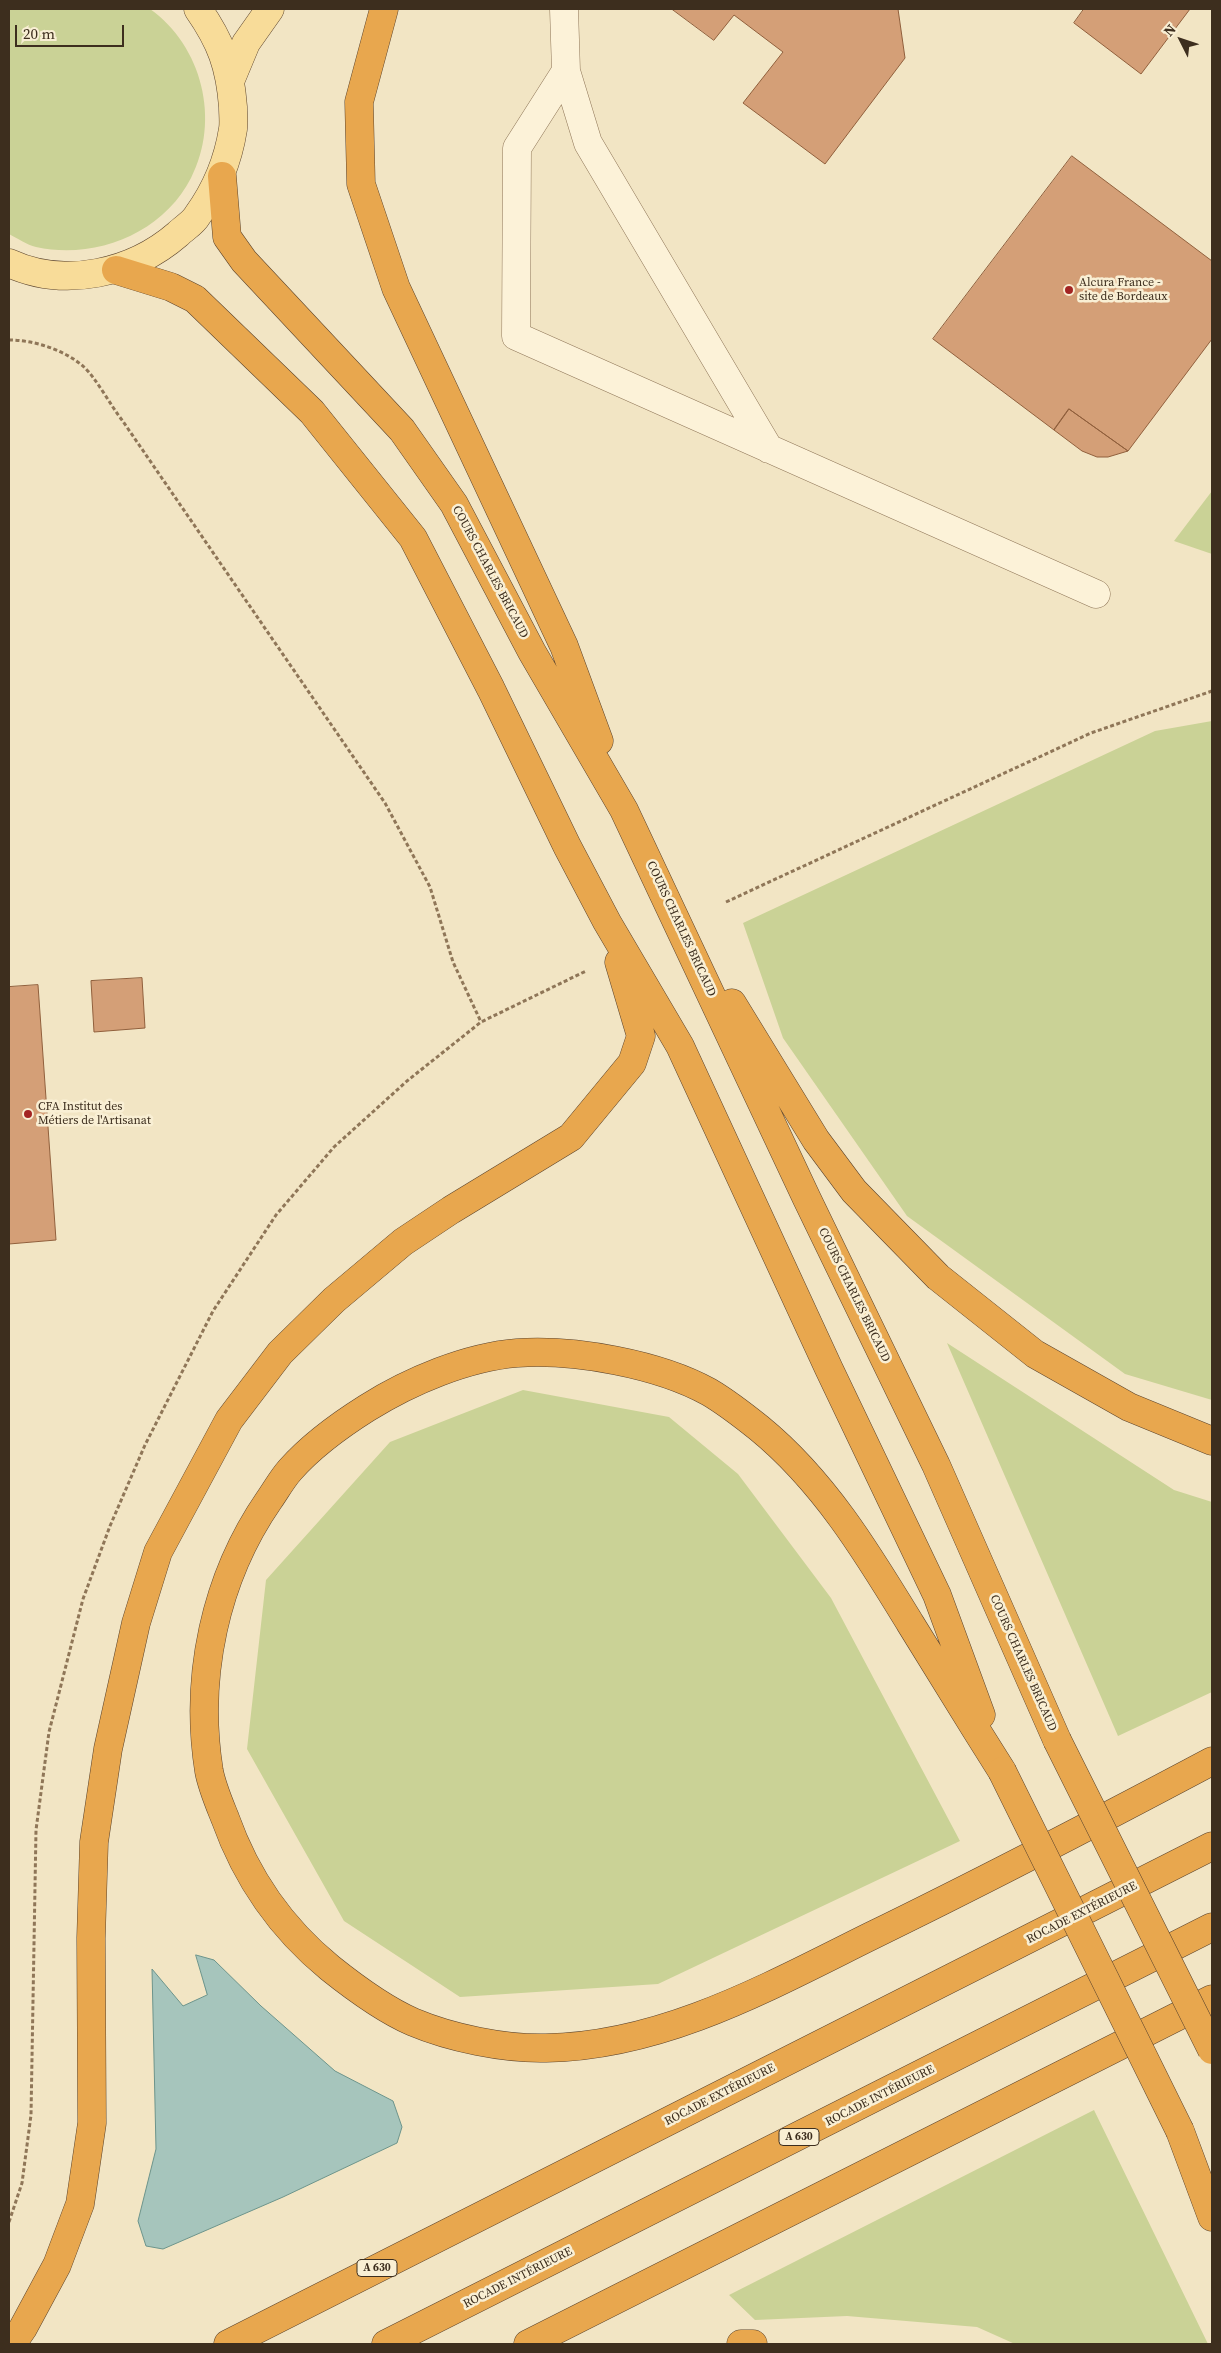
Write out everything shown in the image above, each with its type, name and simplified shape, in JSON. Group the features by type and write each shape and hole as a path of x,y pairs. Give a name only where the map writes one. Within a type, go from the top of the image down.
{"highway":[{"path":"384,9 359,102 361,184 396,288 564,646 624,810"},
{"name":"COURS CHARLES BRICAUD","path":"222,176 227,237 244,261 402,430 454,504 532,652 624,810 807,1199 936,1465 1057,1740 1212,2050"},
{"path":"116,270 171,287 194,299 312,412 413,538 608,922 680,1046 825,1360 937,1595 1002,1771"},
{"path":"664,892 816,1140 854,1191 938,1277 1035,1354 1129,1407 1212,1441"},
{"path":"12,2344 23,2328 57,2264 80,2204 92,2123 94,1842 108,1749 136,1623 158,1552 229,1420 280,1352 334,1300 404,1242 450,1210 571,1137 632,1063 641,1036 608,922"},
{"path":"1212,1761 969,1889 735,2003 667,2027 608,2042 543,2048 478,2042 413,2022 357,1990 307,1949 264,1899 233,1840 210,1776 204,1704 208,1648 225,1583 252,1524 291,1469 338,1426 395,1390 453,1367 516,1353 586,1355 650,1368 708,1392 762,1430 807,1477 851,1528 1002,1771 1180,2131 1212,2217"},
{"name":"ROCADE EXTÉRIEURE","path":"228,2344 1212,1846"},
{"name":"ROCADE INTÉRIEURE","path":"386,2344 1212,1927"},
{"path":"528,2344 1212,2000"},
{"path":"1180,2131 1212,2164"},
{"path":"741,2344 753,2344"}],"main road":[{"path":"9,263 44,274 80,276 116,270 160,249 196,217 222,176 234,128 231,78 219,42 198,9"},
{"path":"231,78 246,43 270,9"}],"street":[{"path":"564,9 566,71 588,143 769,449"},
{"path":"566,71 517,148 516,336 1096,594"},
{"path":"9,280 44,274"}],"path":[{"path":"9,340 36,343 62,353 84,367 122,420 385,803 430,887 453,962 482,1022"},
{"path":"726,902 1091,732 1212,691"}],"green space":[{"path":"9,9 150,9 168,25 183,43 194,63 201,86 205,109 205,132 200,156 191,178 179,197 163,214 145,227 125,238 104,245 82,249 59,250 36,247 9,234"},
{"path":"1212,491 1212,554 1174,541"},
{"path":"1212,721 1212,1400 1125,1374 907,1216 783,1038 743,923 1155,731"},
{"path":"947,1343 1174,1490 1212,1502 1212,1692 1118,1736"},
{"path":"523,1390 669,1417 738,1474 831,1598 960,1841 658,1984 460,1997 344,1921 247,1749 266,1580 390,1442"},
{"path":"1094,2110 1208,2344 1015,2344 977,2327 847,2316 755,2320 729,2295"}],"water":[{"path":"196,1955 214,1960 261,2006 335,2071 393,2101 402,2127 397,2143 283,2197 163,2249 146,2246 138,2221 156,2149 152,1969 183,2006 207,1995"}],"building":[{"path":"672,9 898,9 905,58 825,164 743,103 783,52 734,15 714,40"},
{"path":"1084,9 1190,9 1141,74 1074,23"},
{"path":"1072,156 1212,261 1212,339 1128,451 1069,409 1054,430 933,339"},
{"path":"1069,409 1128,451 1108,457 1097,457 1082,451 1054,430"},
{"path":"142,978 145,1028 94,1032 91,981"},
{"name":"CFA Institut des Métiers de l'Artisanat","path":"38,985 56,1240 9,1244 9,987"}],"place":[{"name":"Alcura France - site de Bordeaux","path":"1069,290"},
{"name":"CFA Institut des Métiers de l'Artisanat","path":"28,1114"}]}
